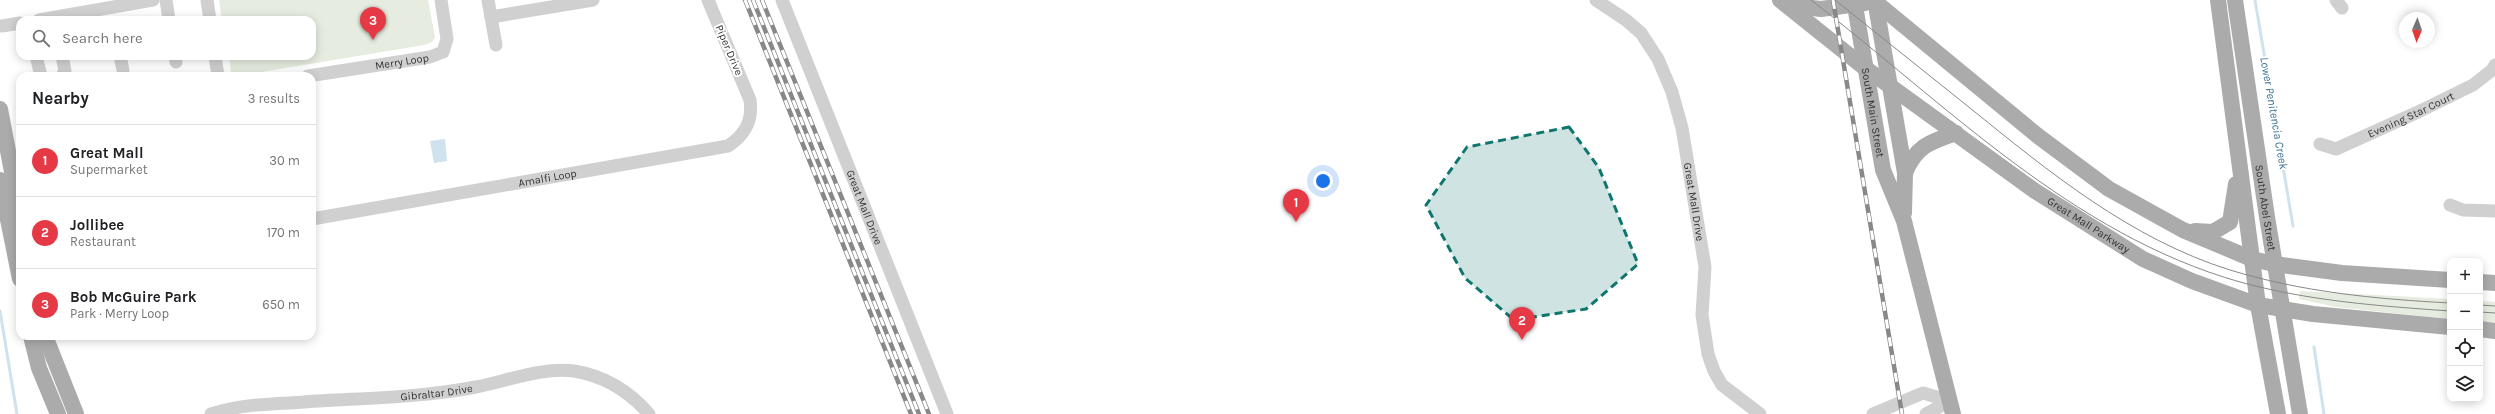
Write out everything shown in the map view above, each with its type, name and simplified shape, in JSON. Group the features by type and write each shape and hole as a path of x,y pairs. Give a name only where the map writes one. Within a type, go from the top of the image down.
{"main road":[{"name":"South Abel Street","path":"2218,0 2258,306 2278,414"},
{"name":"South Abel Street","path":"2235,0 2274,264 2300,414"},
{"path":"1784,3 1821,9 1854,2 1875,1 2056,149 2109,189 2183,230 2252,259 2274,264 2342,273 2447,280"},
{"name":"South Main Street","path":"1875,1 1905,173 1904,221"},
{"name":"South Main Street","path":"1854,2 1883,170 1904,221 1952,408"},
{"name":"Great Mall Parkway","path":"1784,3 1865,68 2042,195 2143,259 2192,281 2258,306 2320,315 2447,327"},
{"path":"0,109 16,193"},
{"path":"1905,173 1924,145 1956,133"},
{"path":"2183,230 2213,232 2230,222 2235,201 2238,152"},
{"path":"0,180 16,259"},
{"path":"2483,282 2495,283"},
{"path":"2483,329 2495,330"},
{"path":"32,340 39,368 58,414"},
{"path":"47,340 76,414"}],"street":[{"path":"84,16 113,14 152,0"},
{"path":"166,0 168,16"},
{"path":"206,0 209,16"},
{"name":"Merry Loop","path":"316,75 430,57 444,52 447,39 443,0"},
{"path":"488,0 496,45"},
{"path":"491,17 593,0"},
{"name":"Piper Drive","path":"708,0 750,100"},
{"name":"Great Mall Drive","path":"782,0 947,414"},
{"name":"Great Mall Drive","path":"1596,0 1626,20 1641,33 1658,59 1672,92 1682,128 1705,267 1702,315 1708,354 1722,385 1760,414"},
{"path":"2,26 16,24"},
{"path":"37,60 40,72"},
{"path":"63,60 64,72"},
{"path":"121,60 123,70"},
{"path":"216,60 217,72"},
{"name":"Evening Star Court","path":"2320,144 2336,149 2418,112 2473,85 2492,70 2495,65"},
{"name":"Amalfi Loop","path":"316,218 720,148 738,139 747,129 751,108 750,100"},
{"path":"2450,204 2463,210 2495,211"},
{"name":"Gibraltar Drive","path":"210,414 267,404 432,394 536,374 572,371 600,379 626,391 649,414"},
{"path":"1874,414 1923,393 1952,408"},
{"path":"1926,414 1952,408"}],"highlighted area":[{"path":"1569,127 1599,168 1638,264 1586,309 1514,320 1465,278 1426,205 1467,147"}],"shaded area":[{"path":"219,0 428,0 435,37 432,42 424,45 262,72 231,72 230,60 316,60 316,16 221,16"},
{"path":"2300,291 2447,299 2447,319 2336,307 2299,299"},
{"path":"2483,301 2495,302 2495,323 2483,322"}],"water":[{"path":"445,139 447,161 434,163 430,141"}],"waterway":[{"name":"Lower Penitencia Creek","path":"2255,0 2293,226"},
{"path":"0,311 17,414"},
{"name":"Lower Penitencia Creek","path":"2314,347 2324,414"}],"tram line":[{"path":"1811,0 2013,162 2066,199 2121,232 2179,260 2240,282 2292,294 2344,302 2447,311"},
{"path":"1835,0 2030,156 2092,201 2159,241 2194,257 2230,270 2284,284 2366,297 2447,303"},
{"path":"2483,305 2495,306"},
{"path":"2483,312 2495,313"}],"railway":[{"path":"745,0 911,414"},
{"path":"753,0 919,414"},
{"path":"762,0 929,414"},
{"path":"1833,0 1902,414"}],"place":[{"name":"Bob McGuire Park","path":"373,40"},
{"name":"Great Mall","path":"1296,222"},
{"name":"Jollibee","path":"1522,340"}]}
